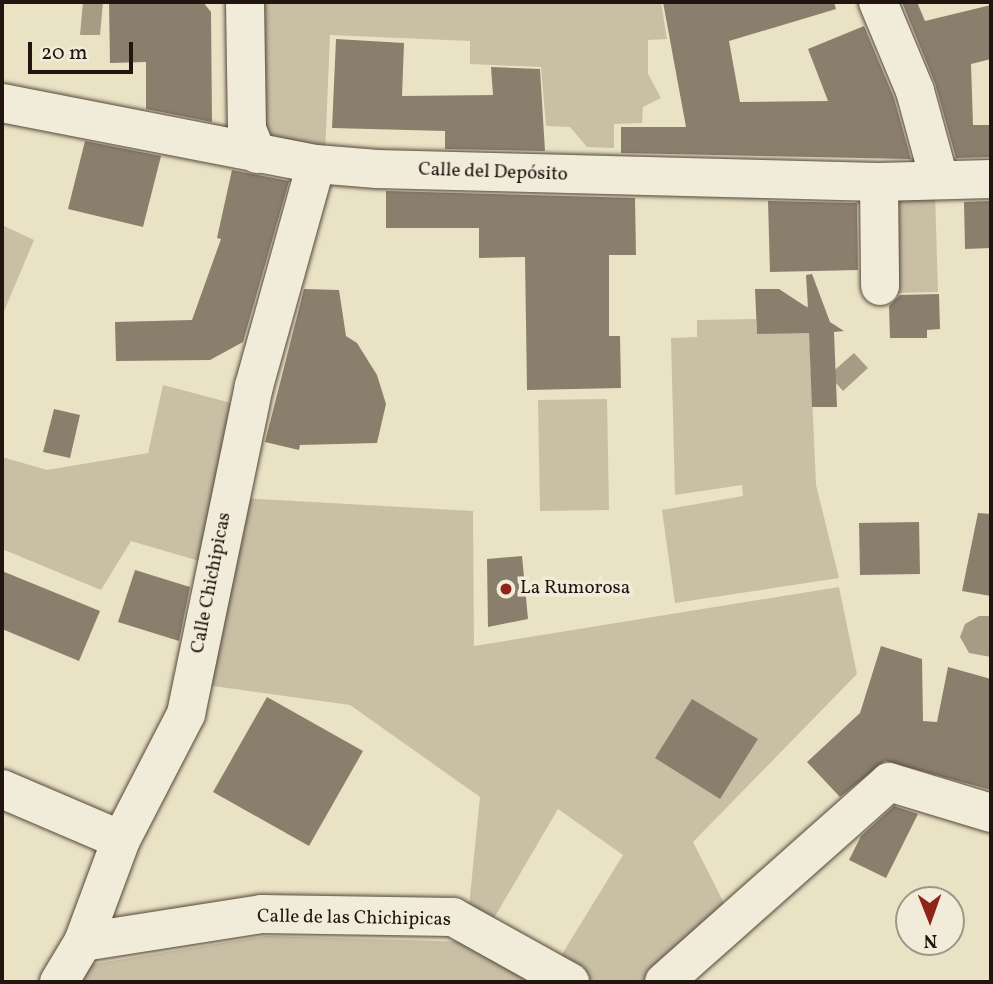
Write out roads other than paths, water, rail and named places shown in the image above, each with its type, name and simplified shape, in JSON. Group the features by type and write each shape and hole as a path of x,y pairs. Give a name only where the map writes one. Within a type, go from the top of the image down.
{"street":[{"path":"245,2 247,129 257,154"},
{"path":"878,2 915,91 939,179"},
{"name":"Calle del Depósito","path":"2,103 316,164 879,182 991,179"},
{"name":"Calle Chichipicas","path":"59,982 83,942 121,840 186,715 254,386 316,164"},
{"path":"879,182 880,286"},
{"path":"664,982 889,782 991,813"},
{"path":"2,789 121,840"},
{"name":"Calle de las Chichipicas","path":"83,942 262,914 453,917 570,982"}],"place":[{"name":"La Rumorosa","path":"506,589"}]}
